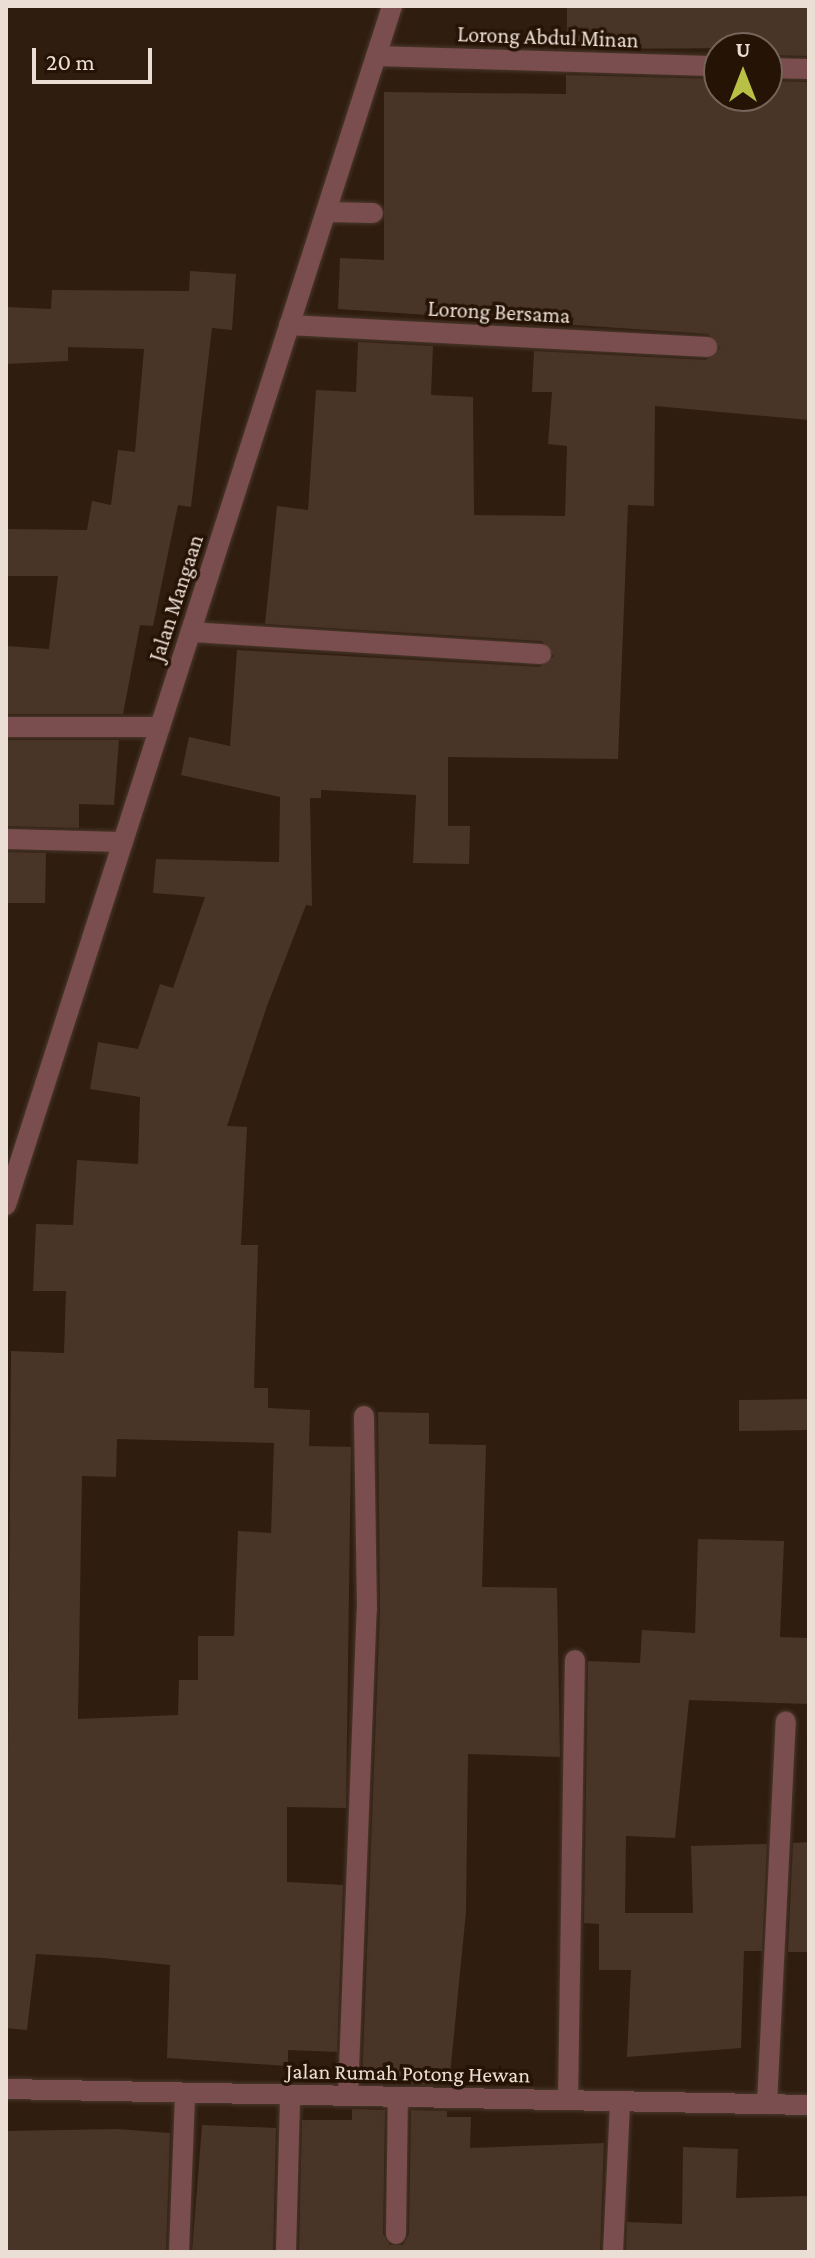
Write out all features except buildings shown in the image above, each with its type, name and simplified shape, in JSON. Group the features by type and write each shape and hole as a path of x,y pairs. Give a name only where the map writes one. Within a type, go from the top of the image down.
{"street":[{"name":"Jalan Mangaan","path":"6,1205 392,6"},
{"name":"Lorong Abdul Minan","path":"376,56 703,66"},
{"path":"783,68 809,69"},
{"path":"326,212 373,213"},
{"name":"Lorong Bersama","path":"289,325 707,347"},
{"path":"191,632 541,654"},
{"path":"6,727 160,727"},
{"path":"6,839 123,842"},
{"path":"348,2096 367,1610 364,1416"},
{"path":"568,2100 575,1660"},
{"path":"767,2104 786,1721"},
{"name":"Jalan Rumah Potong Hewan","path":"6,2089 809,2105"},
{"path":"179,2252 185,2093"},
{"path":"286,2252 290,2095"},
{"path":"396,2234 398,2097"},
{"path":"613,2252 620,2101"}]}
